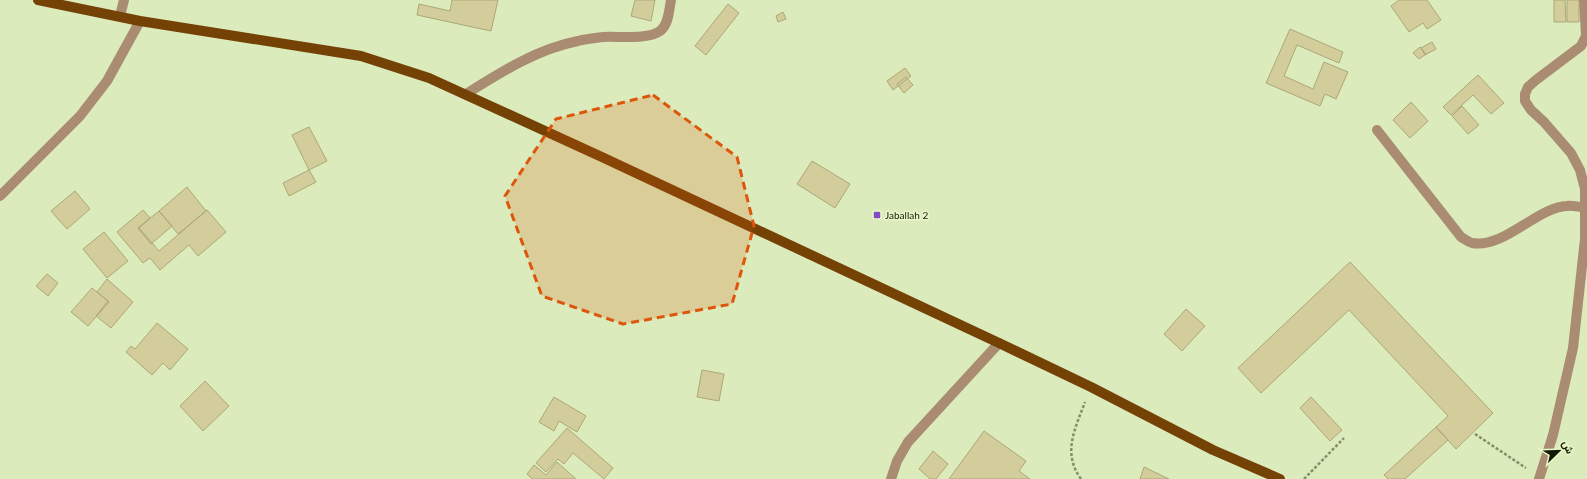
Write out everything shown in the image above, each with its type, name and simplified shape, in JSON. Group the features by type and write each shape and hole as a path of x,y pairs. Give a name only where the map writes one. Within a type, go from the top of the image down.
{"main road":[{"path":"38,0 140,20 361,56 429,78 999,343 1091,387 1213,450 1280,479"}],"street":[{"path":"120,16 124,0"},
{"path":"466,94 507,68 554,47 602,37 651,35 660,31 665,26 671,0"},
{"path":"1539,479 1555,427 1573,348 1585,239 1585,189 1580,170 1571,152 1531,110 1525,100 1525,94 1528,87 1536,80 1581,46 1586,36 1584,0"},
{"path":"0,196 80,116 107,81 140,20"},
{"path":"1377,130 1461,237 1470,243 1492,241 1542,215 1567,205 1585,208"},
{"path":"891,479 897,461 908,442 999,343"}],"path":[{"path":"1081,479 1075,471 1070,454 1075,428 1091,387"},
{"path":"1475,434 1539,479"},
{"path":"1304,479 1344,438"}],"highlighted area":[{"path":"653,95 737,157 754,226 732,304 623,324 542,296 505,196 556,119"}],"building":[{"path":"452,0 498,0 491,31 417,15 419,4 450,11"},
{"path":"635,0 655,0 651,21 631,16"},
{"path":"1399,0 1427,0 1441,20 1427,29 1423,23 1409,32 1391,6"},
{"path":"1554,0 1565,0 1566,22 1554,22"},
{"path":"1567,0 1579,0 1579,22 1567,22"},
{"path":"728,4 739,13 706,55 695,46"},
{"path":"783,12 786,19 778,22 776,16"},
{"path":"1290,29 1343,52 1339,63 1297,45 1284,76 1313,89 1324,62 1348,72 1336,99 1325,94 1320,106 1266,83"},
{"path":"1432,42 1436,49 1425,55 1421,48"},
{"path":"1420,47 1426,54 1419,59 1413,53"},
{"path":"905,68 911,76 893,90 887,81"},
{"path":"1478,75 1504,103 1491,114 1473,95 1451,115 1443,107"},
{"path":"906,77 913,85 904,93 897,84"},
{"path":"1411,102 1428,121 1410,138 1393,120"},
{"path":"1462,106 1479,125 1468,134 1452,116"},
{"path":"309,127 327,161 309,170 292,135"},
{"path":"812,161 850,184 835,208 797,184"},
{"path":"309,170 316,182 289,196 283,183"},
{"path":"187,187 206,211 178,234 159,211"},
{"path":"75,191 90,209 67,229 51,211"},
{"path":"143,210 150,218 139,228 159,251 207,210 226,232 198,256 189,245 160,270 150,258 143,263 117,232"},
{"path":"159,211 172,226 151,244 138,228"},
{"path":"104,232 128,261 107,278 83,249"},
{"path":"1350,262 1493,413 1456,449 1436,427 1448,416 1349,310 1261,393 1238,368"},
{"path":"47,274 58,283 48,296 36,286"},
{"path":"107,279 133,302 111,328 96,316 108,301 97,292"},
{"path":"92,288 109,302 88,326 71,312"},
{"path":"1186,309 1205,326 1182,351 1164,334"},
{"path":"157,323 188,349 170,370 163,363 152,375 126,352 131,346 135,349"},
{"path":"702,370 724,374 719,401 697,397"},
{"path":"205,381 229,406 203,431 180,406"},
{"path":"554,397 586,416 577,432 559,421 554,431 539,422"},
{"path":"1311,397 1342,430 1330,441 1300,408"},
{"path":"1436,427 1448,440 1405,479 1388,479 1384,475"},
{"path":"567,428 613,468 604,479 573,453 564,464 558,459 546,472 536,463"},
{"path":"984,431 1026,461 1019,471 1030,479 949,479"},
{"path":"933,451 948,464 936,479 930,479 919,469"},
{"path":"557,462 576,479 532,479 527,474 534,465 546,475"},
{"path":"1144,467 1169,479 1140,479"}],"place":[{"name":"Jaballah 2","path":"877,215"}]}
